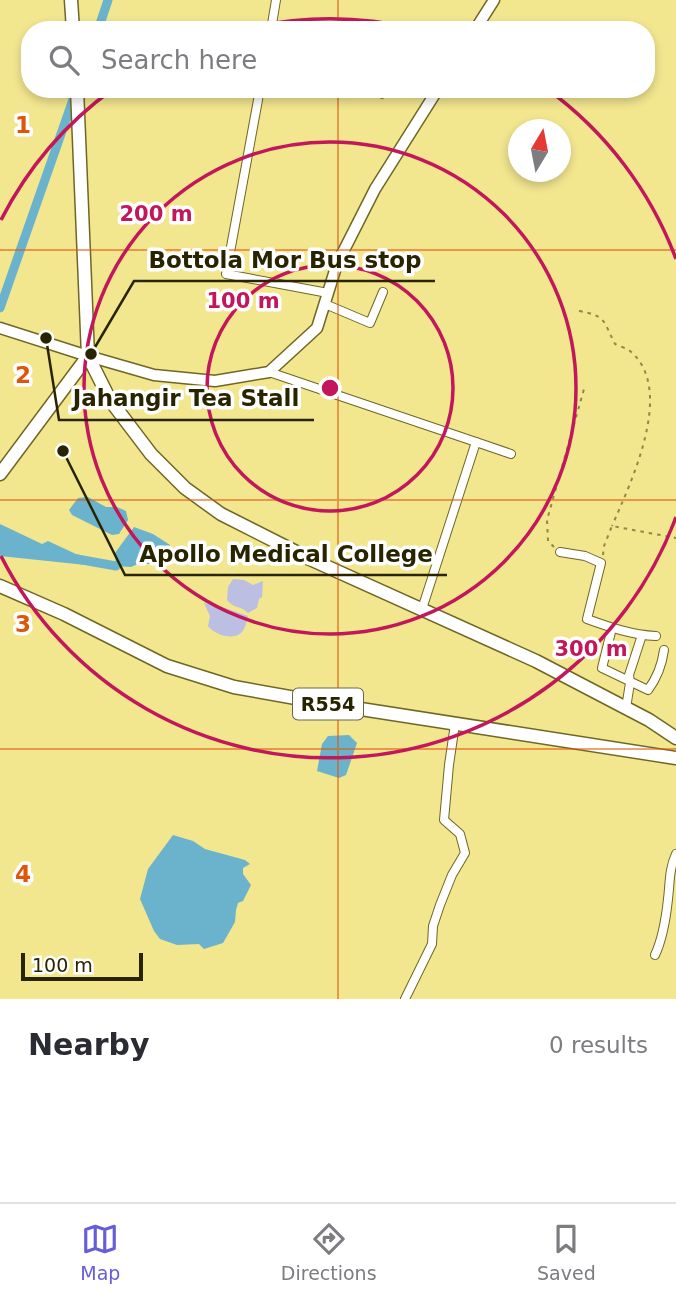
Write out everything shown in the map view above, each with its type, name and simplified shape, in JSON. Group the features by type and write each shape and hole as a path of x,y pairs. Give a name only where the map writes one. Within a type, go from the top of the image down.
{"main road":[{"path":"71,0 72,21"},
{"path":"78,98 88,356 110,400 151,454 185,488 220,514 310,559 536,661 649,720 676,738"},
{"path":"0,474 88,356"},
{"name":"R554","path":"0,586 64,614 167,667 233,687 676,758"}],"street":[{"path":"272,21 276,0"},
{"path":"481,21 494,0"},
{"path":"258,98 226,274 326,298 370,323 383,292"},
{"path":"269,372 317,328 337,264 375,189 432,98"},
{"path":"1,328 154,375 215,381 269,372 511,454"},
{"path":"422,610 476,442"},
{"path":"560,552 585,556 601,563 587,619 612,628 656,636"},
{"path":"612,628 602,668 630,683 648,690 655,681 664,650"},
{"path":"626,708 629,675 642,635"},
{"path":"405,999 432,944 433,926 440,905 452,875 465,853 460,834 444,820 456,724"},
{"path":"655,955 661,943 672,897 668,881 676,854"}],"path":[{"path":"382,98 388,99"},
{"path":"579,311 594,314 605,321 615,344 630,352 644,368 650,382 650,429 604,546 601,563"},
{"path":"560,552 548,541 547,520 584,389"},
{"path":"612,526 676,538"}],"shaded area":[{"path":"88,497 106,507 117,507 126,511 128,520 119,534 112,535 72,515 69,510 78,498"},
{"path":"0,524 42,544 48,541 90,558 86,565 0,556"},
{"path":"134,527 153,534 170,545 169,558 159,557 154,564 116,566 115,553"},
{"path":"233,579 244,580 253,585 263,581 262,597 257,608 248,613 227,600 228,587"},
{"path":"204,603 248,616 242,632 228,636 211,629 208,626 210,616"},
{"path":"349,735 357,743 346,775 339,778 317,771 322,744 328,736"},
{"path":"173,835 250,864 243,868 243,874 251,885 243,901 238,903 235,922 223,943 204,949 199,944 177,945 160,939 154,931 140,899 148,869"}],"waterway":[{"path":"101,21 108,0"},
{"path":"0,308 74,98"},
{"path":"77,559 116,566"}],"place":[{"name":"Jahangir Tea Stall","path":"46,338"},
{"name":"Bottola Mor Bus stop","path":"91,354"},
{"name":"Apollo Medical College","path":"63,451"}]}
